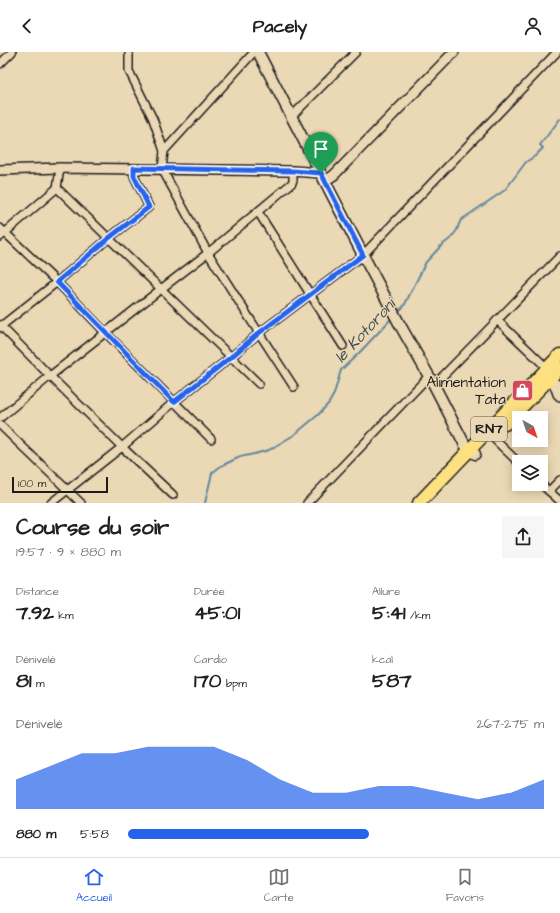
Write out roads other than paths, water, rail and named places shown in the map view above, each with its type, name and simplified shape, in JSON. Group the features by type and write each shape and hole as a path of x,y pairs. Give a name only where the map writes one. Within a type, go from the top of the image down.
{"highway":[{"name":"RN7","path":"430,503 472,452 492,437 552,376 560,355"},
{"name":"RN7","path":"419,503 552,376"}],"main road":[{"path":"258,52 400,325 434,385 465,445 472,452"}],"street":[{"path":"0,64 12,52"},
{"path":"129,52 129,71 153,118 164,151 162,169 208,253 294,387"},
{"path":"164,151 254,52"},
{"path":"292,116 356,52"},
{"path":"0,170 134,168 293,171 323,177 334,175 454,52"},
{"path":"51,503 122,447 174,402 259,333 363,255 557,52"},
{"path":"60,168 57,188 2,233 57,282 211,439"},
{"path":"134,168 134,176 149,207 0,326 122,447 173,495"},
{"path":"0,418 50,376 208,253 258,212 292,183 294,180 293,171"},
{"path":"57,188 259,384"},
{"path":"258,212 343,346"},
{"path":"434,385 560,256"},
{"path":"497,320 552,376 560,396"},
{"path":"307,503 429,376"},
{"path":"0,425 80,503"},
{"path":"492,437 512,456"},
{"path":"560,480 549,491 560,501"}],"waterway":[{"name":"le Kotoroni","path":"397,313 404,306 426,262 451,238 457,230 461,220 505,190 526,162 543,148 540,145 560,119"},
{"name":"le Kotoroni","path":"205,503 212,473 221,466 240,457 269,450 294,435 318,415 329,403 334,394 341,370 392,318"}],"place":[{"name":"Alimentation Tata","path":"522,391"}]}
